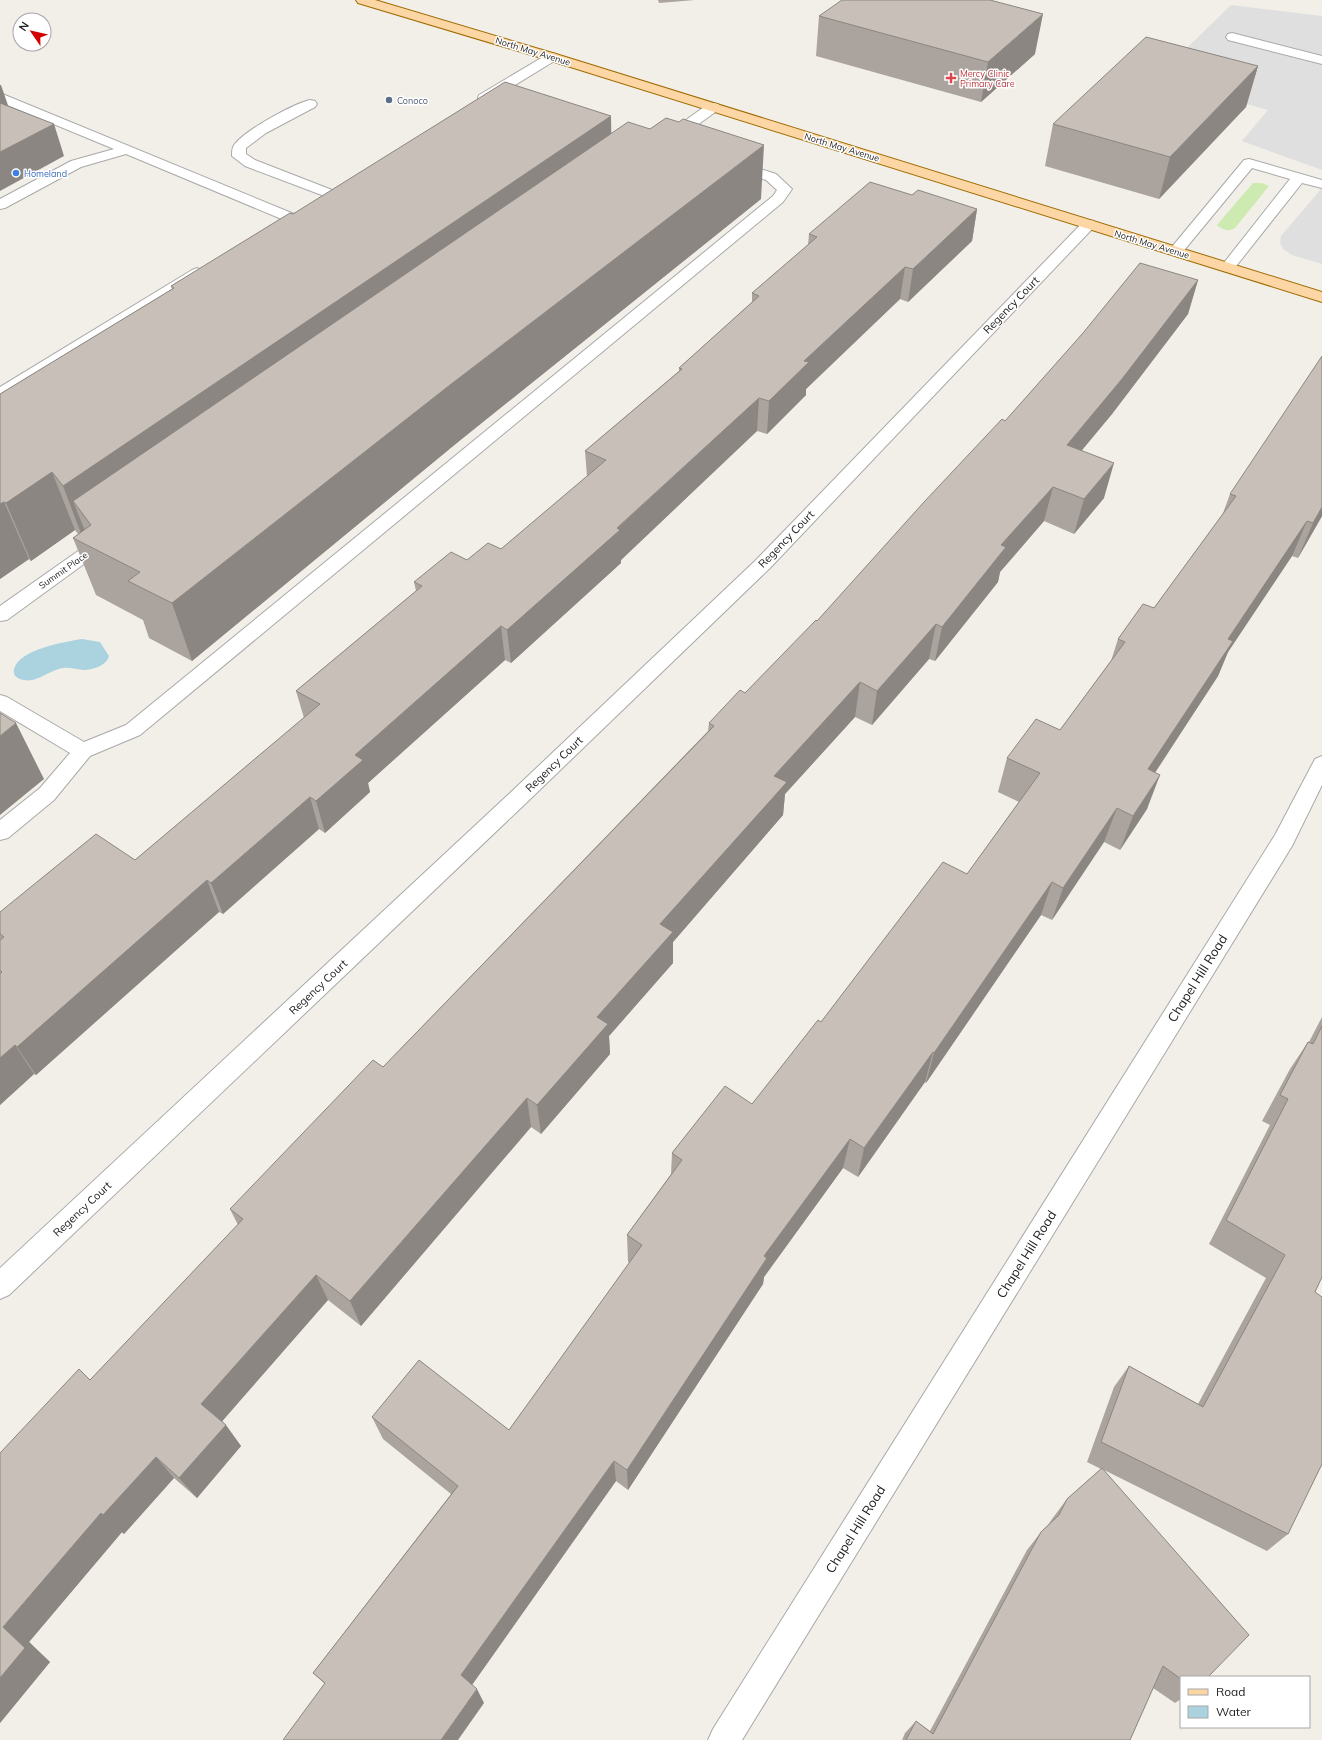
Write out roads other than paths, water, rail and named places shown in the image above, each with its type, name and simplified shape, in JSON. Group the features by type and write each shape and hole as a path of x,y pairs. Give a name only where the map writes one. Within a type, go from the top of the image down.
{"main road":[{"name":"North May Avenue","path":"362,0 552,57 1322,297"}],"street":[{"path":"1232,37 1322,60"},
{"path":"470,106 552,57"},
{"path":"0,97 289,217"},
{"path":"310,104 255,135 240,147 238,152 239,156 250,163 327,193"},
{"path":"685,150 661,145 713,107"},
{"path":"0,205 76,164 127,150"},
{"path":"0,832 47,794 83,751 133,730 778,199 785,189 771,177 721,161"},
{"path":"1176,251 1249,163 1322,184"},
{"path":"1228,267 1298,177"},
{"path":"314,201 341,185"},
{"path":"275,225 302,209"},
{"name":"Regency Court","path":"0,1286 511,805 763,564 1089,224"},
{"path":"0,394 209,266"},
{"name":"Summit Place","path":"0,615 116,532"},
{"path":"0,702 83,751"},
{"name":"Chapel Hill Road","path":"724,1740 1284,840 1322,764"}],"water":[{"path":"82,639 100,642 109,656 106,662 88,670 66,668 58,669 37,679 31,680 20,679 15,675 14,669 18,662 25,656 54,645"}],"place":[{"name":"Mercy Clinic Primary Care","path":"951,78"},
{"name":"Conoco","path":"389,100"},
{"name":"Homeland","path":"16,173"}]}
